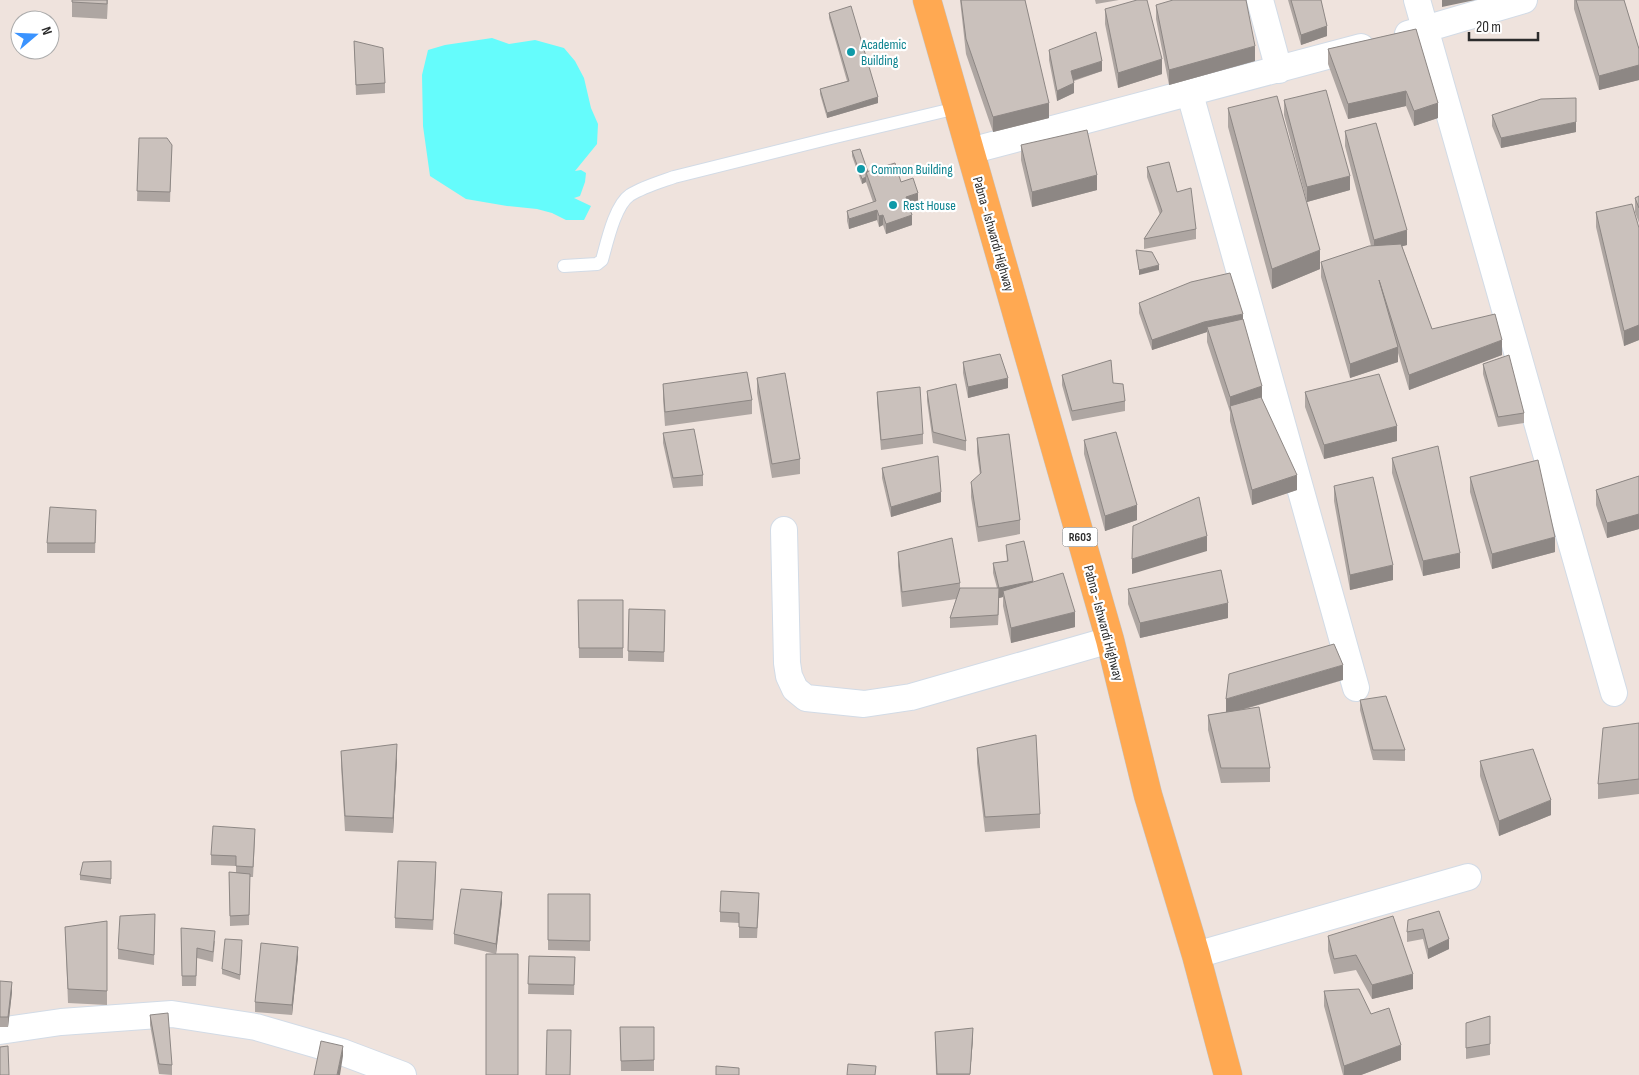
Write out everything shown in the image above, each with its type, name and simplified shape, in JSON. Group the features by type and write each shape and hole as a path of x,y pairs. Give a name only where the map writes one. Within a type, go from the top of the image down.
{"main road":[{"name":"Pabna - Ishwardi Highway","path":"927,0 1110,640 1148,795 1196,955 1228,1075"}],"street":[{"path":"1260,0 1279,70"},
{"path":"1417,0 1614,693"},
{"path":"970,151 1279,70 1425,30 1524,0"},
{"path":"1190,94 1356,688"},
{"path":"784,530 787,663 789,676 795,689 806,698 864,704 911,697 1110,640"},
{"path":"1196,955 1468,877"},
{"path":"0,1031 61,1022 172,1014 256,1027 342,1052 403,1075"}],"lane":[{"path":"564,266 597,264 602,260 615,215 628,196 651,185 674,177 957,108"}],"water":[{"path":"492,38 509,44 535,40 564,48 575,61 584,78 591,108 598,124 597,144 575,171 581,170 586,173 580,196 574,198 591,206 584,220 566,220 552,213 537,209 466,199 430,176 423,126 422,75 428,50 445,45"}],"building":[{"path":"72,0 107,0 107,4 72,2"},
{"path":"961,0 1025,0 1049,103 993,117 966,39"},
{"path":"1137,0 1147,0 1162,59 1118,73 1105,9"},
{"path":"1173,0 1246,0 1255,46 1169,70 1156,5"},
{"path":"1291,0 1321,0 1327,26 1301,35"},
{"path":"1576,0 1624,0 1639,49 1639,65 1599,76"},
{"name":"Academic Building","path":"851,6 878,97 827,113 820,89 849,81 829,13"},
{"path":"1416,29 1438,103 1414,111 1406,91 1348,104 1328,49"},
{"path":"1096,32 1102,61 1071,71 1074,83 1057,91 1049,50"},
{"path":"354,41 383,48 385,83 356,85"},
{"path":"1326,90 1350,176 1307,187 1284,100"},
{"path":"1277,96 1320,250 1272,269 1228,108"},
{"path":"1576,98 1576,122 1501,138 1492,115 1541,99"},
{"path":"1376,123 1407,230 1374,240 1345,131"},
{"path":"1087,130 1097,175 1032,192 1021,145"},
{"path":"139,138 167,138 172,145 170,192 137,191"},
{"name":"Common Building","path":"860,149 868,172 866,172 866,177 862,179 852,151"},
{"path":"1169,162 1177,192 1191,188 1196,229 1144,239 1162,211 1147,167"},
{"name":"Rest House","path":"895,163 901,182 913,178 918,193 906,197 912,215 886,224 883,215 879,216 877,210 849,219 847,211 876,201 866,172"},
{"path":"1639,196 1639,208 1635,198"},
{"path":"1632,204 1639,228 1639,325 1624,331 1596,212"},
{"path":"1401,244 1432,329 1495,314 1502,340 1409,375 1379,280 1398,347 1350,364 1321,262 1369,246"},
{"path":"1136,250 1152,252 1159,265 1139,270"},
{"path":"1230,273 1243,314 1204,322 1152,340 1139,303 1191,282"},
{"path":"1243,319 1262,386 1230,397 1207,327"},
{"path":"1000,354 1008,378 968,387 963,362"},
{"path":"1509,355 1524,413 1498,417 1483,364"},
{"path":"1111,360 1113,383 1123,384 1125,401 1072,411 1062,375"},
{"path":"747,372 752,400 665,412 663,384"},
{"path":"785,373 800,459 772,464 757,378"},
{"path":"1379,374 1397,426 1324,445 1305,392"},
{"path":"956,384 966,441 933,432 927,391"},
{"path":"920,387 923,434 881,440 877,392"},
{"path":"1261,397 1297,475 1252,490 1230,406"},
{"path":"694,429 703,475 673,478 663,433"},
{"path":"1116,432 1137,505 1105,516 1084,440"},
{"path":"1009,434 1020,520 978,527 971,482 981,473 977,438"},
{"path":"1438,446 1460,553 1423,561 1392,458"},
{"path":"938,456 941,492 891,507 882,468"},
{"path":"1538,460 1555,537 1492,554 1470,477"},
{"path":"1639,476 1639,514 1607,523 1596,490"},
{"path":"1373,477 1393,565 1350,575 1334,486"},
{"path":"1199,497 1207,536 1132,559 1133,526"},
{"path":"50,507 96,510 95,543 47,543"},
{"path":"952,538 960,583 902,592 898,552"},
{"path":"1024,541 1033,581 999,588 993,563 1008,561 1006,545"},
{"path":"1221,570 1228,603 1140,623 1128,589"},
{"path":"1063,573 1075,612 1011,628 1003,591"},
{"path":"960,588 999,588 998,615 950,618"},
{"path":"578,600 623,600 623,648 579,648"},
{"path":"629,609 665,610 664,652 628,651"},
{"path":"1334,644 1343,665 1226,699 1229,674"},
{"path":"1386,696 1405,750 1373,750 1360,700"},
{"path":"1259,707 1270,768 1221,768 1208,715"},
{"path":"1639,723 1639,779 1598,784 1603,728"},
{"path":"1036,735 1040,814 985,817 977,748"},
{"path":"397,744 393,818 345,816 341,751"},
{"path":"1533,749 1551,800 1499,821 1480,761"},
{"path":"213,826 255,829 253,867 236,866 236,856 211,855"},
{"path":"111,861 111,879 80,875 83,862"},
{"path":"398,861 436,862 433,920 395,918"},
{"path":"229,872 250,874 249,915 230,916"},
{"path":"461,889 502,892 496,944 454,934"},
{"path":"721,891 759,893 757,928 739,927 739,913 720,912"},
{"path":"548,894 590,894 590,941 548,940"},
{"path":"1439,911 1449,939 1428,949 1423,929 1407,932 1408,920"},
{"path":"155,914 154,955 118,949 120,916"},
{"path":"1393,916 1413,974 1372,985 1356,955 1334,959 1328,936"},
{"path":"107,921 107,991 68,989 65,927"},
{"path":"181,928 215,931 213,952 197,948 196,976 182,976"},
{"path":"225,939 242,940 240,975 222,969"},
{"path":"261,943 298,947 292,1005 255,1002"},
{"path":"486,954 518,954 518,1075 486,1075"},
{"path":"529,956 575,957 574,985 528,984"},
{"path":"0,981 12,982 8,1017 0,1017"},
{"path":"1359,989 1371,1014 1389,1008 1401,1045 1344,1066 1324,991"},
{"path":"168,1013 172,1065 159,1064 150,1015"},
{"path":"1490,1016 1490,1044 1466,1048 1466,1023"},
{"path":"620,1027 654,1027 654,1060 621,1061"},
{"path":"973,1028 970,1074 937,1074 935,1032"},
{"path":"547,1030 571,1030 570,1075 546,1075"},
{"path":"321,1041 343,1046 337,1075 314,1075"},
{"path":"8,1046 9,1075 0,1075 0,1047"},
{"path":"848,1064 876,1066 875,1075 847,1075"},
{"path":"716,1066 739,1068 739,1075 716,1075"}],"place":[{"name":"Academic Building","path":"851,52"},
{"name":"Common Building","path":"861,169"},
{"name":"Rest House","path":"893,205"}]}
